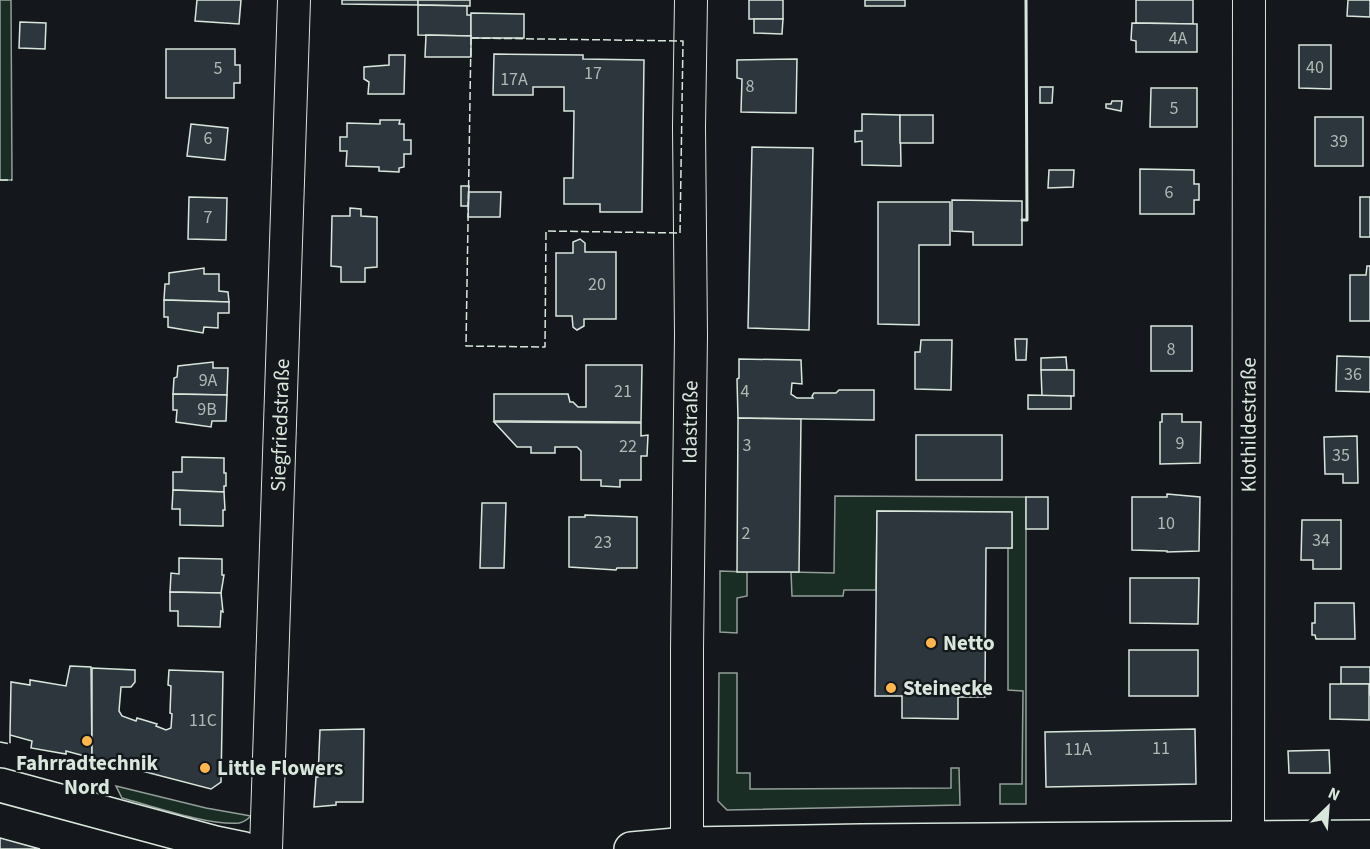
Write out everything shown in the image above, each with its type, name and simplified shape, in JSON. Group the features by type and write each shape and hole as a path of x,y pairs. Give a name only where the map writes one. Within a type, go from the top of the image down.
{"main road":[{"path":"0,786 244,849"},
{"path":"632,849 687,844 861,841 1248,844 1370,837"}],"street":[{"name":"Siegfriedstraße","path":"266,849 294,0"},
{"name":"Idastraße","path":"687,844 691,0"},
{"name":"Klothildestraße","path":"1248,844 1249,0"}],"green space":[{"path":"0,0 11,0 12,180 0,180"},
{"path":"835,496 1026,497 1026,804 1000,804 1000,784 1022,784 1023,691 1008,690 1008,548 1012,548 1012,512 877,511 876,590 844,590 843,596 792,596 791,572 834,573"},
{"path":"720,571 747,572 747,596 737,598 737,633 720,632"},
{"path":"719,673 737,673 737,773 750,773 750,789 951,788 951,768 959,768 960,805 727,810 718,801"},
{"path":"116,786 206,808 251,816 239,823 197,819 122,798"}],"building":[{"path":"197,0 241,0 239,24 195,21"},
{"path":"342,0 418,0 418,5 342,4"},
{"path":"418,0 470,0 470,6 418,5"},
{"path":"749,0 783,0 783,19 749,19"},
{"path":"865,0 905,0 905,6 865,6"},
{"path":"1136,0 1193,0 1193,24 1136,23"},
{"path":"1348,0 1370,0 1370,17 1347,16"},
{"path":"418,5 467,6 467,15 471,15 471,36 418,35"},
{"path":"471,13 524,14 524,38 471,38"},
{"path":"754,19 783,19 782,34 754,33"},
{"path":"20,22 46,23 45,49 19,48"},
{"path":"1132,23 1197,24 1197,52 1136,52 1136,41 1131,40"},
{"path":"426,35 471,36 471,57 425,57"},
{"path":"1299,45 1331,45 1331,89 1299,88"},
{"path":"166,49 235,49 235,65 240,65 240,83 234,83 234,98 166,98"},
{"path":"494,54 583,55 583,59 644,60 642,212 600,212 600,204 564,204 564,178 573,178 574,111 564,111 564,87 533,87 533,95 493,95"},
{"path":"389,55 405,55 404,94 368,94 369,82 364,79 364,67 389,65"},
{"path":"797,59 796,113 741,112 742,79 737,78 737,60"},
{"path":"1040,87 1053,87 1052,103 1040,103"},
{"path":"1151,88 1197,88 1197,127 1150,127"},
{"path":"1112,101 1122,101 1121,111 1106,108 1106,104 1111,104"},
{"path":"862,114 900,115 901,166 862,165 862,141 855,142 855,131 862,131"},
{"path":"900,115 933,115 933,143 900,143"},
{"path":"1315,117 1363,117 1363,166 1315,166"},
{"path":"380,120 400,120 399,124 404,124 404,140 411,140 411,154 404,154 404,167 399,168 399,172 379,171 379,167 346,166 347,151 340,151 340,137 347,137 347,123 380,124"},
{"path":"191,124 228,128 225,160 187,156"},
{"path":"752,147 813,148 809,330 748,328"},
{"path":"1140,169 1194,170 1194,184 1199,184 1199,200 1194,200 1194,214 1140,214"},
{"path":"1049,170 1074,170 1073,187 1048,188"},
{"path":"461,186 469,186 468,206 461,206"},
{"path":"469,192 501,192 500,217 468,217"},
{"path":"189,197 227,198 226,240 188,239"},
{"path":"1360,197 1370,197 1370,237 1360,237"},
{"path":"952,200 1022,201 1022,245 973,245 973,232 952,231"},
{"path":"878,202 950,202 950,245 919,245 919,325 878,324"},
{"path":"350,208 361,209 361,216 377,217 377,267 365,268 365,282 341,282 341,267 331,266 332,216 350,216"},
{"path":"580,239 585,243 585,252 616,252 616,319 584,319 584,326 577,330 573,327 572,316 556,316 556,253 573,253 573,242"},
{"path":"1367,266 1370,266 1370,321 1350,321 1350,275 1366,275"},
{"path":"204,268 204,274 219,274 219,291 228,292 229,302 164,300 165,284 169,284 169,273"},
{"path":"164,300 229,302 229,313 218,313 218,328 204,327 203,333 168,327 168,317 164,317"},
{"path":"1151,326 1192,326 1192,371 1151,371"},
{"path":"1015,339 1027,339 1026,360 1016,360"},
{"path":"921,340 952,340 951,390 915,389 915,352 920,352"},
{"path":"1337,356 1370,357 1370,392 1336,391"},
{"path":"1066,357 1067,370 1041,370 1041,358"},
{"path":"739,359 801,360 802,384 792,383 791,394 797,398 813,398 814,393 836,393 839,390 874,390 874,420 738,418"},
{"path":"213,362 213,368 228,368 227,395 173,394 174,378 177,377 178,366"},
{"path":"586,365 642,365 641,422 494,421 494,394 568,394 570,402 578,407 586,407"},
{"path":"1041,370 1074,370 1074,396 1042,396"},
{"path":"173,394 227,395 226,421 212,421 211,427 176,422 177,410 173,410"},
{"path":"1028,395 1071,396 1071,409 1028,409"},
{"path":"1162,414 1182,414 1182,422 1201,422 1200,463 1160,464"},
{"path":"738,418 801,419 799,572 737,572"},
{"path":"494,422 641,423 641,436 648,435 647,456 641,456 641,480 620,480 620,487 601,486 601,480 581,480 581,451 577,447 555,447 555,453 531,453 531,447 517,447"},
{"path":"916,435 1002,435 1002,480 916,480"},
{"path":"1357,436 1358,483 1343,483 1343,474 1325,474 1324,437"},
{"path":"182,457 224,458 226,486 224,486 224,492 173,490 173,472 182,472"},
{"path":"173,490 224,492 223,526 180,525 180,509 172,509"},
{"path":"1167,494 1200,497 1199,551 1132,550 1132,497 1167,497"},
{"path":"1026,497 1048,497 1048,529 1026,529"},
{"path":"482,503 506,503 504,568 480,568"},
{"name":"Netto","path":"877,511 1012,512 1012,548 986,548 985,697 958,697 958,719 902,718 902,696 875,696"},
{"path":"585,515 637,517 637,568 617,568 616,570 569,567 569,517 585,517"},
{"path":"1302,520 1341,520 1341,569 1313,569 1313,560 1301,560"},
{"path":"179,558 222,559 222,575 224,575 221,593 170,592 171,573 179,574"},
{"path":"1130,578 1199,578 1198,624 1130,623"},
{"path":"170,592 221,593 223,612 221,611 220,627 178,626 178,611 170,611"},
{"path":"1315,603 1354,603 1355,639 1316,639 1315,635 1312,635 1312,623 1315,623"},
{"path":"1129,650 1198,650 1198,696 1129,696"},
{"path":"70,666 91,667 92,758 66,751 66,754 31,748 32,741 10,735 11,682 30,685 30,680 66,686"},
{"path":"1341,667 1370,667 1370,696 1369,684 1341,684"},
{"path":"92,668 135,670 135,682 131,687 121,687 119,711 122,716 157,724 156,726 166,730 171,728 172,714 170,713 171,686 168,685 169,670 223,672 221,782 211,789 92,758"},
{"path":"1330,684 1369,684 1369,720 1330,719"},
{"path":"364,729 363,802 336,802 336,805 314,807 320,730"},
{"path":"1195,729 1196,784 1046,787 1045,732"},
{"path":"1329,750 1330,773 1289,773 1288,751"},
{"path":"0,838 40,849 0,849"}],"fence":[{"path":"471,38 683,41 680,233 546,231 545,347 466,346 471,38"},
{"path":"0,180 12,180"},
{"path":"0,742 10,744 10,735"}],"wall":[{"path":"1022,220 1027,220 1026,0"}],"place":[{"name":"Netto","path":"931,643"},
{"name":"Steinecke","path":"891,688"},
{"name":"Fahrradtechnik Nord","path":"87,741"},
{"name":"Little Flowers","path":"205,768"}]}
